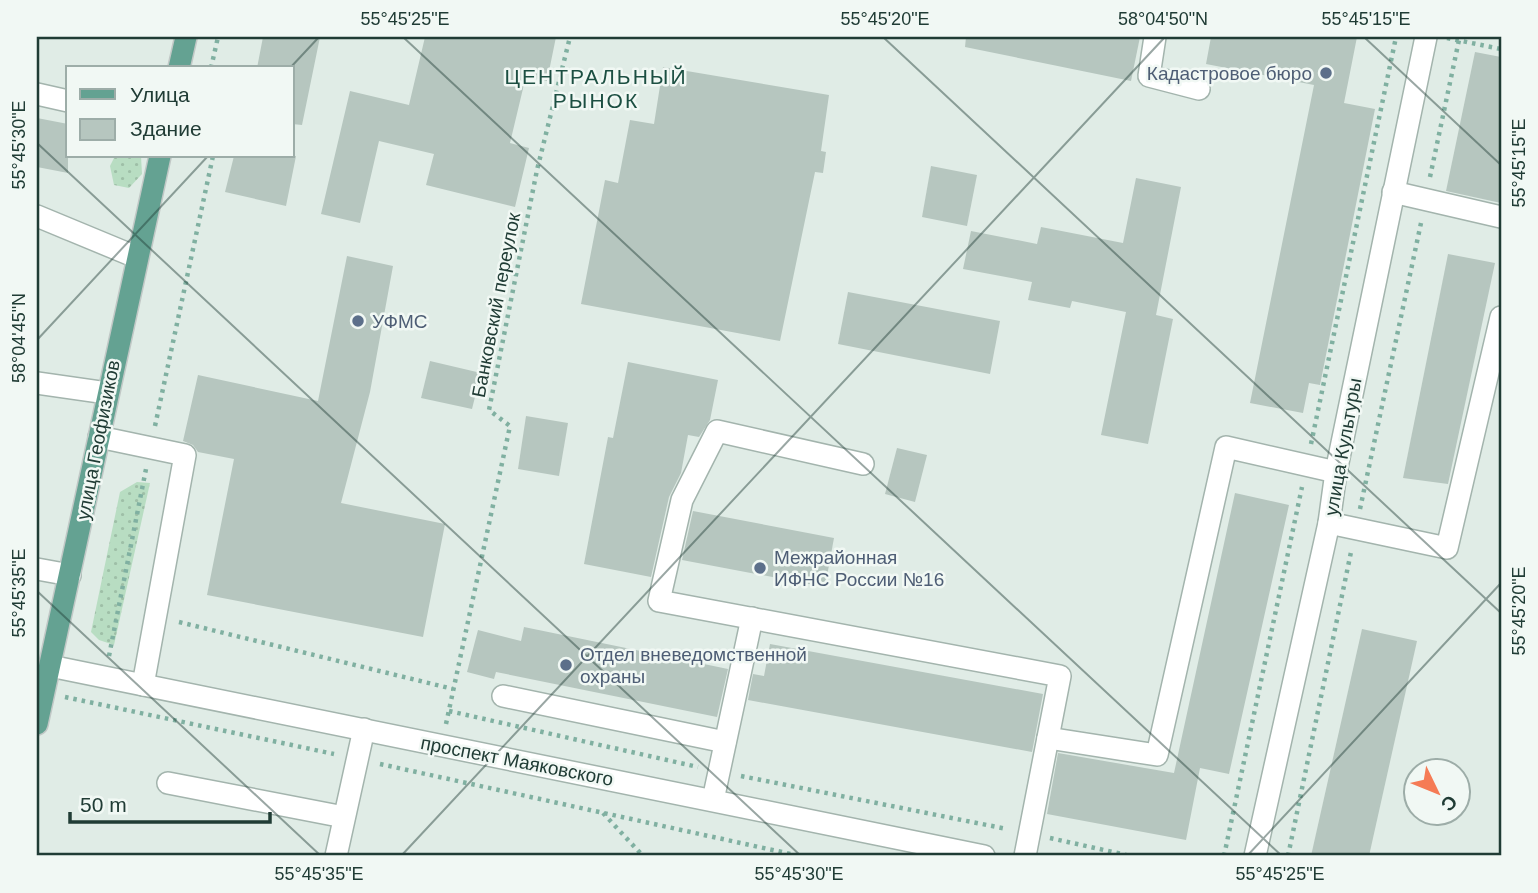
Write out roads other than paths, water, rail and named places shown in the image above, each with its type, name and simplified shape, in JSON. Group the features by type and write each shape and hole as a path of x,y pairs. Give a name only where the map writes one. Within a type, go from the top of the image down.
{"main road":[{"path":"180,66 186,37"},
{"name":"улица Геофизиков","path":"37,724 160,158"}],"street":[{"path":"1156,37 1149,76 1199,89"},
{"name":"улица Культуры","path":"1255,856 1329,523 1336,472 1426,37"},
{"path":"37,94 66,101"},
{"path":"1393,192 1501,217"},
{"path":"37,216 136,257"},
{"path":"1329,523 1447,548 1501,317"},
{"path":"37,383 107,393"},
{"path":"863,464 717,431 682,500 659,601 1060,676 1025,856"},
{"path":"99,437 185,455 143,685"},
{"path":"1048,738 1157,755 1226,447 1336,472"},
{"path":"37,569 69,575"},
{"path":"713,800 717,771 752,618"},
{"name":"проспект Маяковского","path":"50,666 985,856"},
{"path":"503,696 724,743"},
{"path":"336,856 363,729"},
{"path":"168,783 344,817"}],"place":[{"name":"Кадастровое бюро","path":"1326,73"},
{"name":"УФМС","path":"358,321"},
{"name":"Межрайонная ИФНС России №16","path":"760,568"},
{"name":"Отдел вневедомственной охраны","path":"566,665"}],"district":[{"name":"ЦЕНТРАЛЬНЫЙ РЫНОК","path":"596,88"}]}
